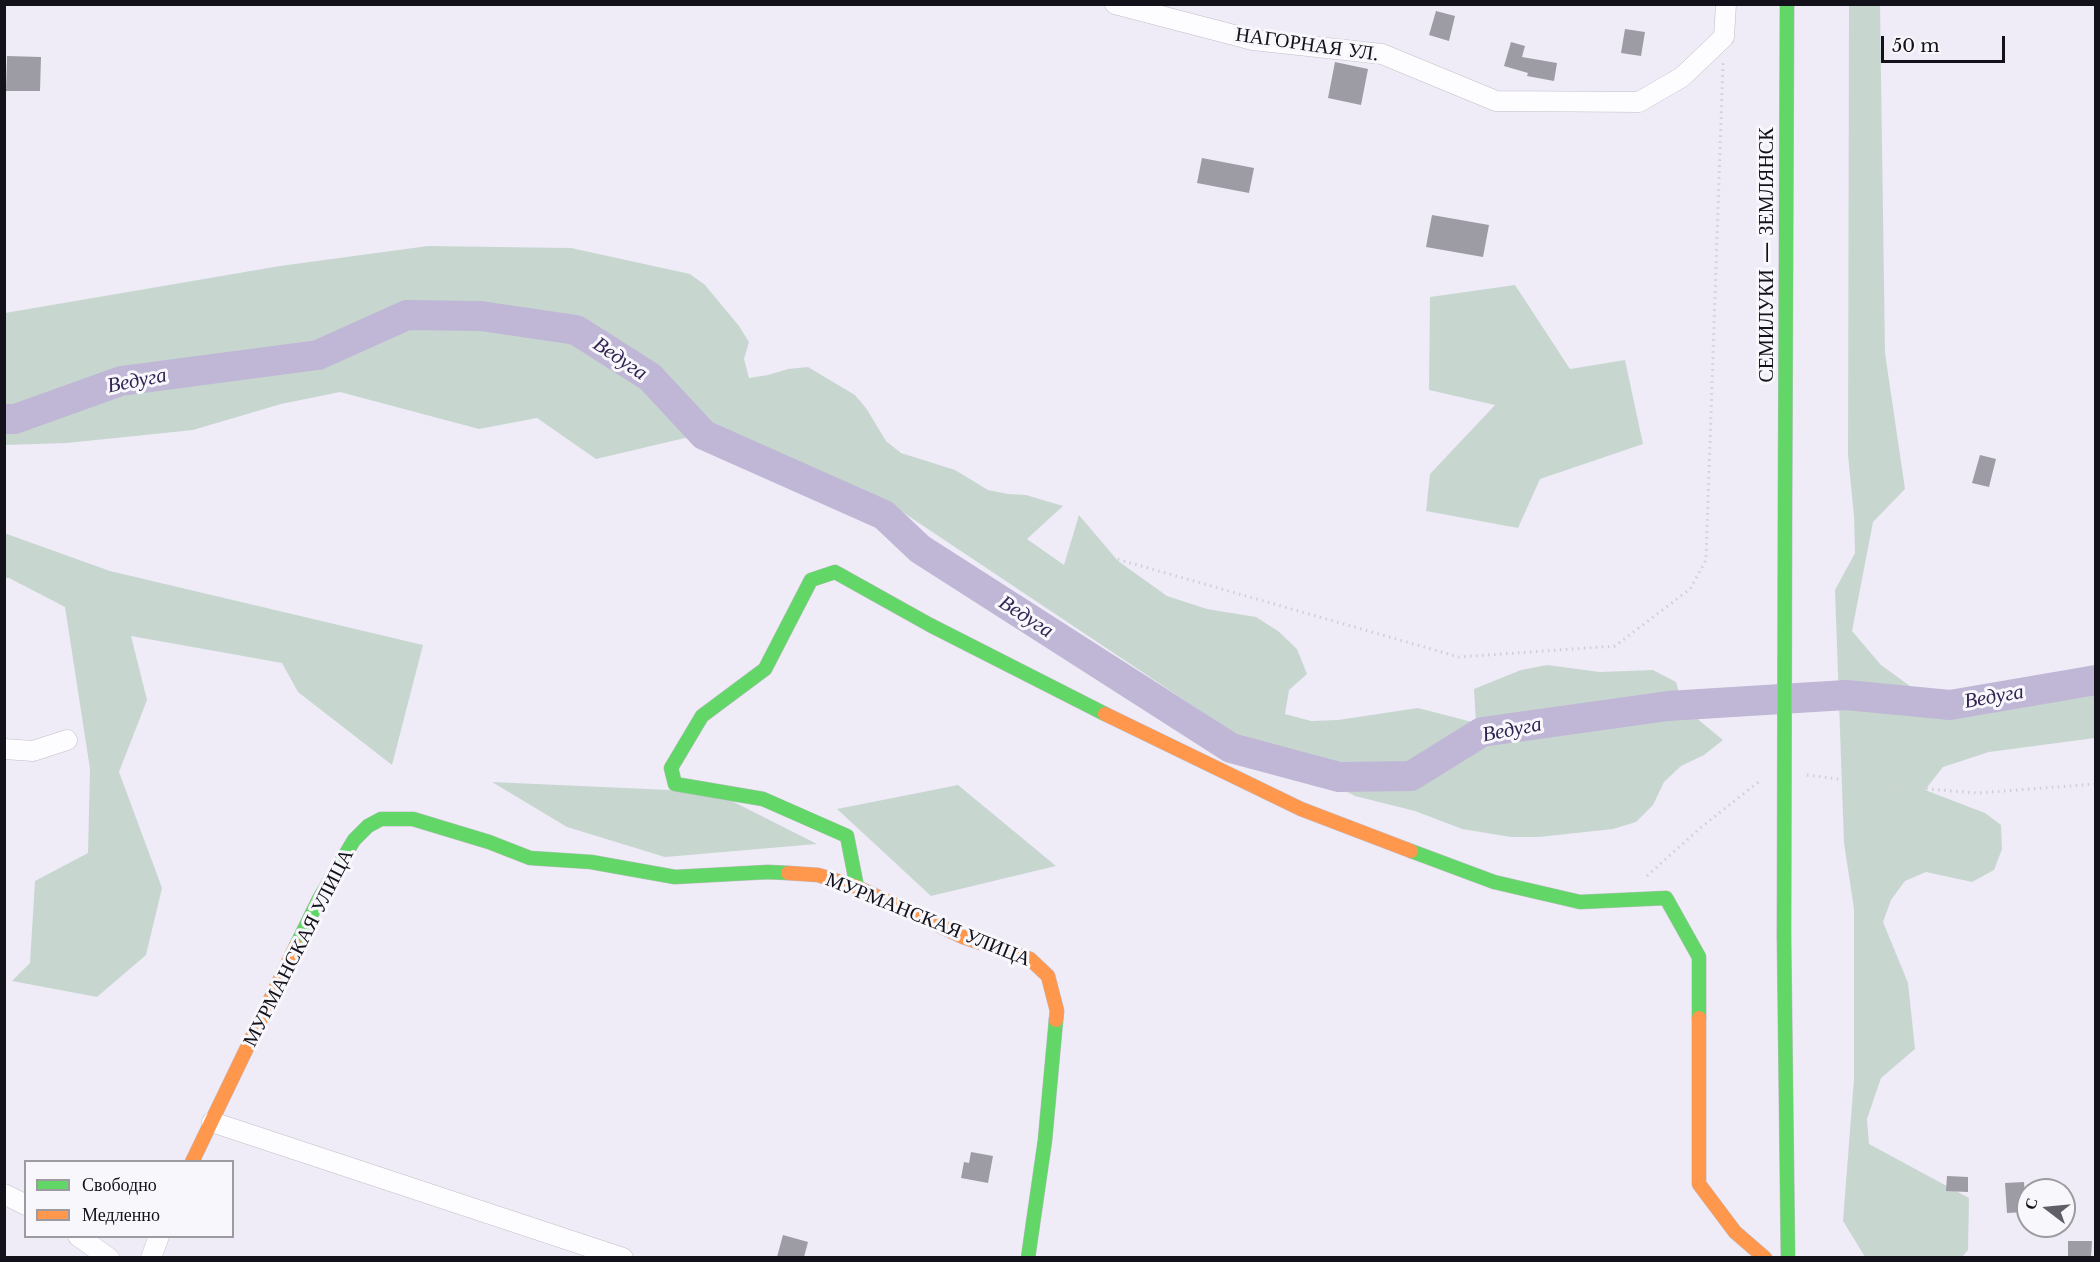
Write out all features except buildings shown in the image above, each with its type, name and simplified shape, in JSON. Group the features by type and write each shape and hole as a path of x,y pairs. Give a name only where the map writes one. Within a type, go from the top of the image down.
{"street":[{"name":"НАГОРНАЯ УЛ.","path":"1115,4 1253,40 1382,54 1496,100 1639,102 1682,77 1724,38"},
{"path":"1724,38 1726,4"},
{"name":"СЕМИЛУКИ — ЗЕМЛЯНСК","path":"1787,4 1784,937 1788,1257"},
{"path":"857,887 847,836 763,799 675,784 671,768 702,716 765,669 811,580 835,572 930,625 1126,726 1301,809 1494,882 1580,902 1666,898 1699,957 1699,1184 1735,1232 1765,1257"},
{"path":"4,749 33,751 68,740"},
{"name":"МУРМАНСКАЯ УЛИЦА","path":"193,1160 320,899 354,840 368,826 381,819 413,819 489,842 530,858 591,862 675,877 768,872 818,875 857,887 963,937 1030,959 1048,976 1057,1011 1045,1140 1028,1257"},
{"path":"212,1122 623,1257"},
{"path":"4,1194 24,1204"},
{"path":"81,1238 109,1257"},
{"path":"151,1257 158,1238"}],"path":[{"path":"1089,551 1459,657 1615,646 1690,589 1706,560 1724,38"},
{"path":"1796,774 1891,786 1977,793 2096,784"},
{"path":"1647,875 1699,828 1763,778"}],"shaded area":[{"path":"1849,5 1880,5 1885,353 1905,489 1873,522 1852,631 1881,665 1954,718 2095,690 2095,738 1989,752 1943,767 1925,790 1985,813 2001,825 2002,849 1994,870 1972,882 1926,872 1905,881 1891,900 1883,922 1908,983 1915,1049 1881,1078 1867,1119 1869,1144 1969,1198 1968,1250 1962,1257 1865,1257 1843,1221 1854,1079 1854,909 1844,843 1835,590 1855,553 1848,455"},
{"path":"428,246 571,248 690,274 705,285 739,326 749,342 744,359 749,378 808,367 855,395 866,408 886,441 901,453 955,470 988,490 1026,495 1063,506 1027,539 1064,565 1079,515 1118,561 1167,596 1207,609 1256,617 1278,631 1297,649 1307,674 1289,690 1285,714 1311,721 1338,720 1418,708 1476,723 1474,689 1521,670 1547,665 1600,672 1653,670 1676,682 1683,707 1723,740 1704,755 1681,766 1664,782 1653,805 1636,822 1613,829 1539,837 1511,837 1462,829 1415,811 1355,796 1241,738 892,505 719,430 596,459 537,418 479,429 340,392 281,404 193,430 67,443 5,445 5,313 280,266"},
{"path":"1515,285 1570,369 1625,360 1643,444 1540,479 1518,528 1426,511 1430,474 1495,405 1429,390 1430,297"},
{"path":"4,533 110,571 423,645 392,765 298,692 282,663 131,636 147,700 119,772 162,888 146,955 97,997 12,981 30,963 35,881 88,853 90,769 65,607 5,578"},
{"path":"492,782 714,792 817,844 665,857 567,827"},
{"path":"958,785 1056,866 931,896 837,809"}],"waterway":[{"name":"Ведуга","path":"4,419 15,419 121,381 318,355 407,315 481,316 576,330 650,377 704,435 884,515 920,549 1231,748 1339,777 1411,776 1482,732 1668,706 1846,695 1950,705 2096,680"}],"traffic: fast":[{"path":"1785,506 1787,4"},
{"path":"1784,937 1785,506"},
{"path":"857,887 847,836 763,799 675,784 671,768 702,716 765,669 811,580 835,572 930,625 1105,714"},
{"path":"296,946 319,899 354,840 368,826 381,819 413,819 489,842 530,858 591,862 675,877 788,873"},
{"path":"1411,851 1494,882 1580,902 1666,898 1699,957 1699,1018"},
{"path":"1784,937 1788,1258"},
{"path":"1028,1258 1045,1140 1056,1020"}],"traffic: slow":[{"path":"1105,714 1301,809 1411,851"},
{"path":"788,873 818,875 857,887 963,937 1030,959 1048,976 1057,1011 1056,1020"},
{"path":"193,1160 296,946"},
{"path":"1699,1018 1699,1184 1735,1232 1765,1258"}]}
